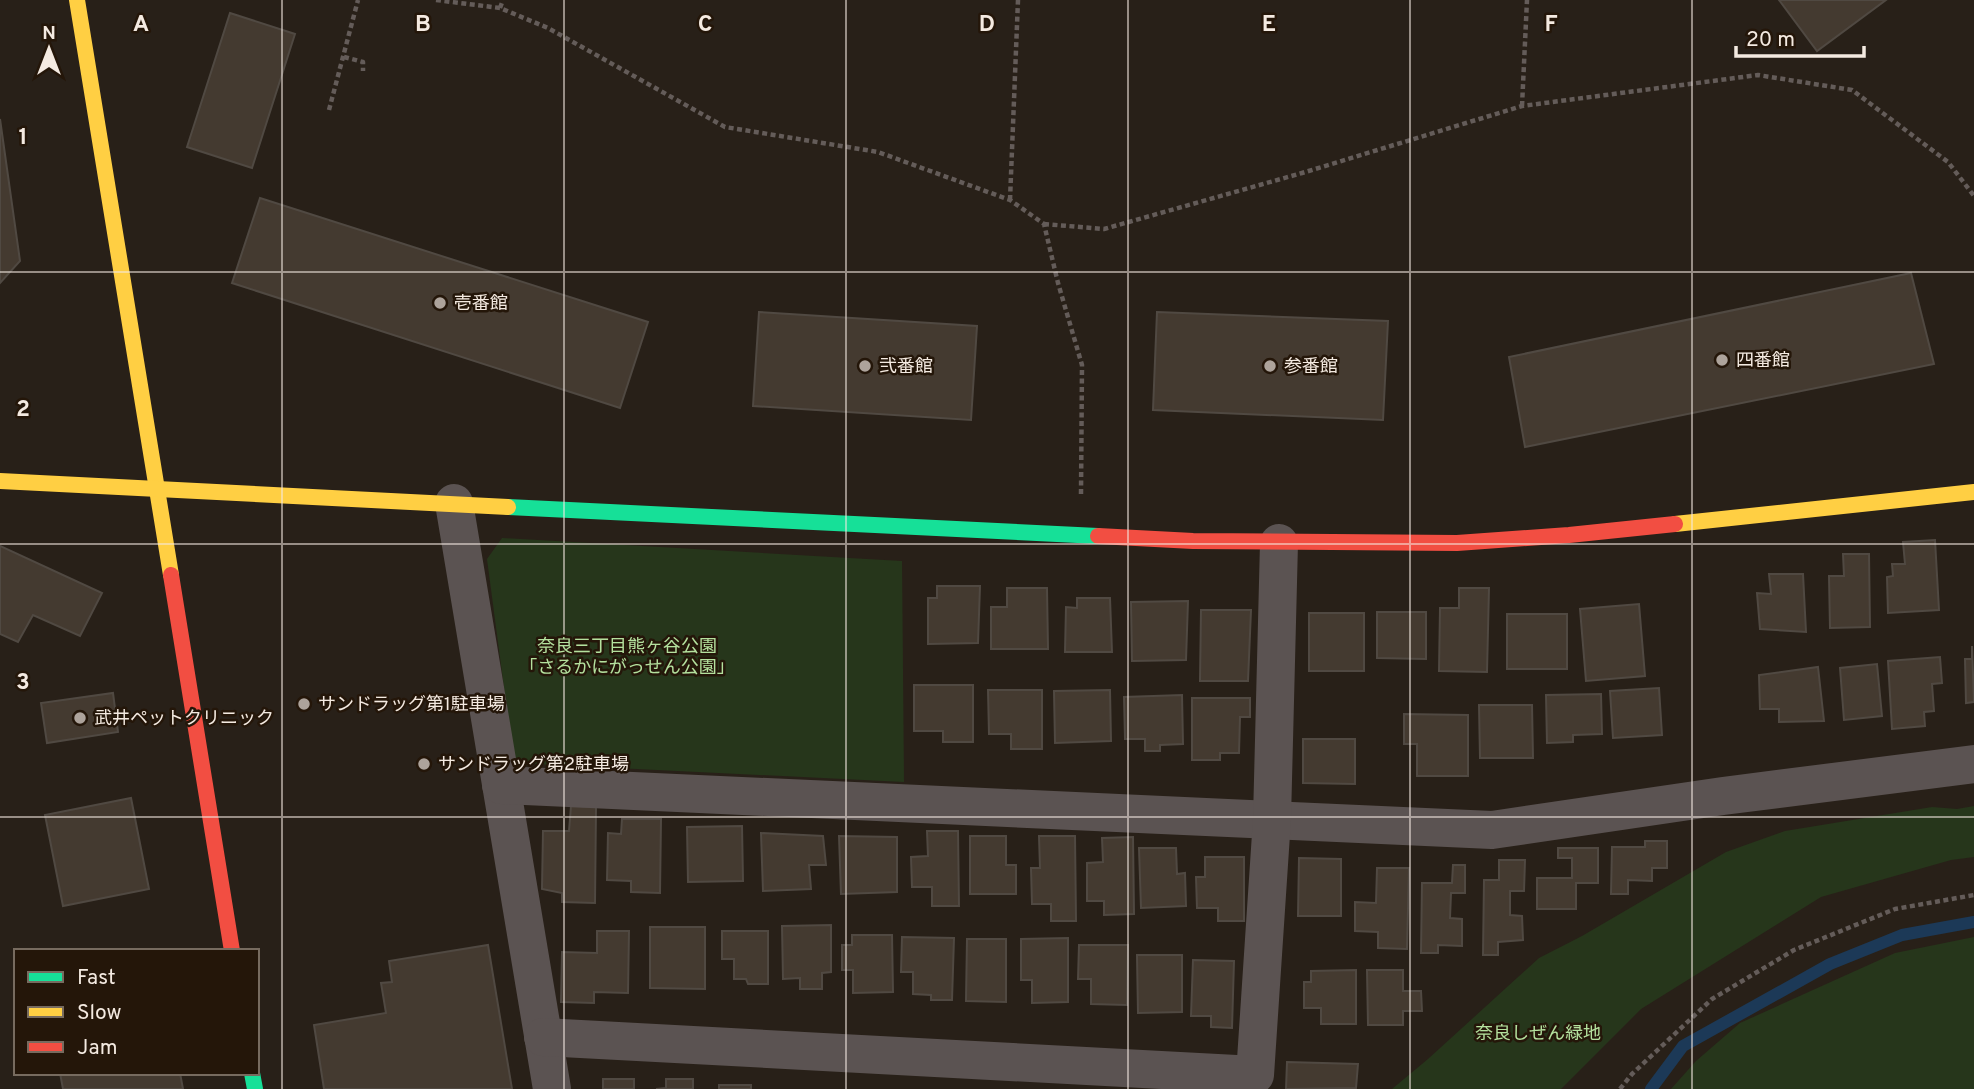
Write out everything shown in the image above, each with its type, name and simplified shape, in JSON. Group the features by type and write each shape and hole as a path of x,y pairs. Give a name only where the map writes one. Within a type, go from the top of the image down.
{"street":[{"path":"77,0 232,949"},
{"path":"0,481 1193,541 1279,543 1457,543 1569,535 1974,492"},
{"path":"454,503 552,1089"},
{"path":"543,1037 1255,1075 1272,819 1279,543"},
{"path":"501,785 1492,830 1723,796 1974,764"}],"path":[{"path":"329,110 358,0"},
{"path":"436,0 500,8 548,28 725,127 878,152 1010,200 1044,224 1104,229 1302,173 1522,106 1758,75 1852,90 1948,162 1974,196"},
{"path":"500,8 503,0"},
{"path":"1010,200 1018,0"},
{"path":"1522,106 1527,0"},
{"path":"344,57 363,62 363,72"},
{"path":"1044,224 1082,365 1081,500"},
{"path":"1620,1089 1632,1074 1712,999 1794,950 1895,909 1974,895"}],"green space":[{"name":"奈良三丁目熊ヶ谷公園 「さるかにがっせん公園」","path":"502,538 902,561 904,782 514,763 487,559"},
{"name":"奈良しぜん緑地","path":"1974,806 1974,857 1951,860 1821,897 1641,1009 1561,1089 1392,1089 1539,958 1726,852 1785,831 1932,807 1957,809"},
{"path":"1974,937 1974,1089 1671,1089 1696,1061 1740,1023 1895,953"}],"building":[{"path":"1779,0 1886,0 1817,51"},
{"path":"230,13 295,34 252,168 187,147"},
{"path":"0,119 20,261 0,283"},
{"name":"壱番館","path":"260,198 648,322 620,408 232,283"},
{"name":"四番館","path":"1911,273 1934,364 1525,447 1509,357"},
{"name":"弐番館","path":"759,312 977,326 971,420 753,406"},
{"name":"参番館","path":"1157,312 1388,321 1383,420 1153,410"},
{"path":"1935,540 1939,610 1888,613 1887,577 1893,576 1892,564 1905,564 1903,542"},
{"path":"0,546 102,593 80,636 33,615 18,642 0,634"},
{"path":"1843,554 1869,554 1870,627 1830,628 1829,576 1844,576"},
{"path":"1769,574 1803,574 1806,632 1760,629 1757,593 1771,594"},
{"path":"937,586 980,586 978,643 928,644 928,598 937,598"},
{"path":"1007,588 1047,588 1048,649 991,649 991,607 1007,607"},
{"path":"1459,588 1489,588 1487,672 1439,671 1440,608 1459,608"},
{"path":"1077,598 1110,598 1112,652 1065,652 1066,607 1077,608"},
{"path":"1188,601 1186,660 1132,661 1131,602"},
{"path":"1639,604 1645,676 1586,681 1580,609"},
{"path":"1201,610 1251,610 1248,681 1200,681"},
{"path":"1377,612 1426,612 1426,659 1377,658"},
{"path":"1309,613 1364,613 1364,671 1309,671"},
{"path":"1507,614 1567,614 1567,669 1507,669"},
{"path":"1972,646 1974,702 1966,703 1965,659 1972,659"},
{"path":"1940,657 1942,683 1932,684 1934,711 1924,712 1925,726 1892,729 1888,661"},
{"path":"1877,664 1882,716 1844,720 1840,668"},
{"path":"1818,667 1824,721 1779,722 1779,709 1760,709 1759,675"},
{"path":"914,685 973,685 973,742 943,742 943,731 914,731"},
{"path":"1659,688 1662,735 1613,738 1610,691"},
{"path":"988,690 1042,690 1042,749 1011,749 1011,734 989,734"},
{"path":"1110,690 1111,741 1055,743 1054,691"},
{"name":"武井ペットクリニック","path":"113,693 118,732 47,743 41,703"},
{"path":"1601,694 1602,734 1573,735 1573,742 1547,743 1546,695"},
{"path":"1182,695 1183,744 1160,745 1160,751 1145,751 1145,739 1125,739 1124,697"},
{"path":"1192,698 1250,698 1250,717 1240,717 1239,753 1220,753 1220,760 1192,760"},
{"path":"1479,705 1532,705 1533,758 1480,758"},
{"path":"1404,714 1468,715 1468,776 1417,776 1417,744 1404,744"},
{"path":"1303,739 1355,739 1355,784 1303,783"},
{"path":"131,798 149,889 63,906 45,815"},
{"path":"571,806 596,807 595,903 562,902 562,893 542,889 543,831 569,831"},
{"path":"622,819 661,819 660,893 631,892 631,881 607,880 608,833 621,834"},
{"path":"742,826 743,881 688,882 687,827"},
{"path":"927,831 958,831 959,906 932,906 932,887 912,887 911,857 928,856"},
{"path":"761,833 823,836 826,865 809,865 811,889 763,891"},
{"path":"839,836 897,837 897,892 841,894"},
{"path":"970,836 1006,836 1006,865 1016,865 1016,894 970,894"},
{"path":"1039,836 1075,836 1076,921 1051,921 1051,904 1032,904 1031,868 1040,868"},
{"path":"1133,837 1134,914 1104,915 1104,901 1087,901 1087,863 1103,862 1102,838"},
{"path":"1645,841 1667,841 1667,868 1652,868 1652,881 1628,880 1628,894 1611,894 1612,847 1645,847"},
{"path":"1139,848 1176,848 1177,874 1185,873 1186,906 1141,908"},
{"path":"1558,848 1598,848 1598,883 1576,883 1576,909 1537,909 1537,878 1572,878 1572,858 1558,858"},
{"path":"1205,857 1244,857 1244,921 1218,921 1218,908 1197,908 1196,877 1205,877"},
{"path":"1299,858 1341,859 1341,916 1298,916"},
{"path":"1499,860 1525,860 1524,891 1510,891 1510,915 1522,916 1523,940 1498,942 1498,955 1483,955 1484,880 1499,880"},
{"path":"1453,865 1465,865 1465,893 1451,893 1450,918 1462,919 1462,946 1438,945 1438,953 1421,953 1422,883 1452,883"},
{"path":"1377,868 1409,868 1407,949 1378,948 1378,932 1355,931 1355,902 1376,903"},
{"path":"831,925 831,972 822,973 822,989 800,989 800,978 783,979 782,926"},
{"path":"650,927 705,927 705,989 650,988"},
{"path":"597,931 629,931 628,993 594,992 594,1003 561,1002 562,952 597,953"},
{"path":"722,931 768,931 768,984 748,984 746,979 734,979 734,959 722,959"},
{"path":"852,935 892,935 893,992 853,993 853,970 842,970 842,945 852,945"},
{"path":"902,937 954,938 952,1000 931,1000 931,995 913,994 913,972 901,972"},
{"path":"1068,938 1068,1002 1032,1003 1032,980 1021,980 1021,939"},
{"path":"967,939 1006,939 1006,1002 966,1001"},
{"path":"488,945 512,1089 324,1089 314,1025 386,1013 381,983 392,982 389,961"},
{"path":"1079,945 1128,945 1127,1005 1091,1004 1091,979 1078,979"},
{"path":"1137,955 1182,955 1182,1012 1138,1013"},
{"path":"1193,960 1234,961 1232,1028 1211,1027 1211,1016 1191,1016"},
{"path":"1356,970 1356,1024 1321,1024 1321,1008 1304,1008 1304,982 1311,982 1311,971"},
{"path":"1367,970 1403,970 1403,991 1421,991 1422,1011 1403,1011 1403,1025 1368,1025"},
{"path":"1287,1062 1358,1064 1356,1088 1286,1089"},
{"path":"60,1075 180,1075 183,1089 63,1089"},
{"path":"603,1079 634,1079 634,1089 603,1089"},
{"path":"666,1079 693,1079 693,1089 656,1089 666,1088"},
{"path":"719,1085 751,1085 751,1089 719,1089"}],"waterway":[{"path":"1651,1089 1683,1046 1830,964 1902,935 1974,922"}],"traffic: fast":[{"path":"508,507 1098,536"},
{"path":"252,1075 255,1089"}],"traffic: slow":[{"path":"77,0 171,575"},
{"path":"0,481 508,507"},
{"path":"1675,524 1974,492"}],"traffic: jam":[{"path":"1098,536 1193,541 1457,543 1675,524"},
{"path":"171,575 232,949"}],"place":[{"name":"壱番館","path":"440,303"},
{"name":"四番館","path":"1722,360"},
{"name":"弐番館","path":"865,366"},
{"name":"参番館","path":"1270,366"},
{"name":"サンドラッグ第1駐車場","path":"304,704"},
{"name":"武井ペットクリニック","path":"80,718"},
{"name":"サンドラッグ第2駐車場","path":"424,764"}]}
